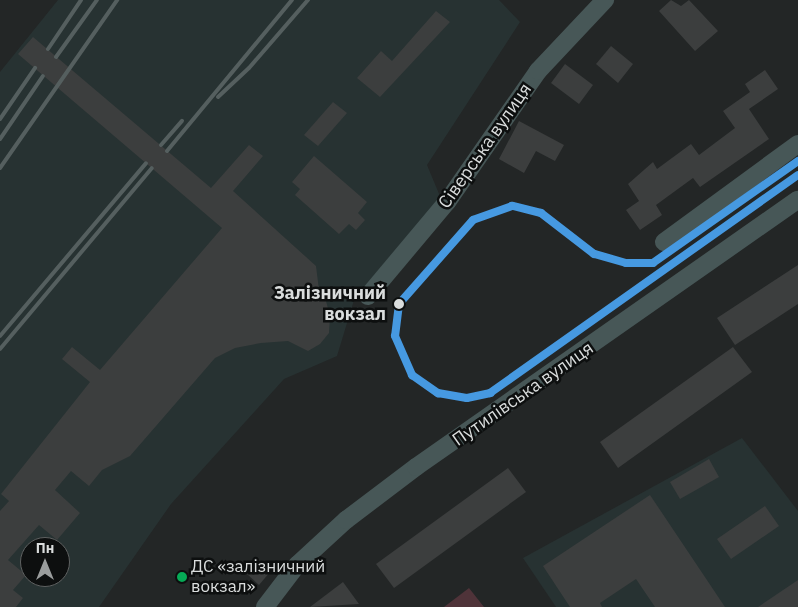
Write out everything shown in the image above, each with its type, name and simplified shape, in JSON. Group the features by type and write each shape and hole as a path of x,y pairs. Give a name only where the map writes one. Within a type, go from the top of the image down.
{"street":[{"name":"Сіверська вулиця","path":"368,296 448,202 538,71 605,0"},
{"path":"664,242 798,144"},
{"name":"Путилівська вулиця","path":"265,607 297,565 346,520 798,200"}],"shaded area":[{"path":"58,0 499,0 520,22 427,165 442,201 354,300 337,356 284,379 171,504 99,607 0,607 0,72"},
{"path":"742,438 798,511 798,607 556,607 523,558"},
{"path":"469,588 484,607 444,607"}],"building":[{"path":"671,0 681,6 689,0 718,31 695,51 659,11"},
{"path":"436,11 450,22 380,97 357,78 381,51 392,61"},
{"path":"33,37 211,188 249,145 263,156 233,191 316,266 319,290 326,301 330,316 329,333 320,344 308,351 288,341 261,343 235,348 215,358 130,456 102,470 89,486 71,471 55,490 80,513 60,537 53,537 39,525 28,537 20,537 20,546 8,560 20,570 20,582 13,590 23,598 16,607 0,607 0,511 9,501 1,494 90,382 62,359 72,347 100,370 222,228 18,54"},
{"path":"611,46 633,64 618,83 596,64"},
{"path":"565,64 593,85 579,104 551,83"},
{"path":"765,70 778,89 749,109 769,139 700,187 693,178 656,205 662,215 640,230 626,210 639,201 628,184 653,162 657,169 691,144 699,155 735,128 723,111 750,92 745,84"},
{"path":"333,102 347,113 318,146 304,135"},
{"path":"519,121 564,145 555,161 536,151 524,173 499,159"},
{"path":"314,156 367,202 358,213 365,220 356,230 349,224 339,234 295,195 300,189 292,182"},
{"path":"798,265 798,304 735,345 717,318"},
{"path":"733,347 752,372 618,468 600,442"},
{"path":"709,459 719,477 680,499 670,482"},
{"path":"508,468 526,492 394,588 376,564"},
{"path":"650,495 725,607 655,607 636,579 600,603 602,607 570,607 543,566"},
{"path":"765,506 779,526 731,559 717,539"},
{"path":"257,561 270,572 259,585 247,574"},
{"path":"798,580 798,607 758,607"},
{"path":"343,582 359,604 310,607"}],"railway":[{"path":"48,49 81,0"},
{"path":"56,57 97,0"},
{"path":"0,168 117,0"},
{"path":"167,151 292,0"},
{"path":"218,97 249,68 308,0"},
{"path":"0,119 35,68"},
{"path":"0,139 43,76"},
{"path":"161,145 182,121"},
{"path":"0,336 146,163"},
{"path":"0,349 152,168"}],"transit line":[{"path":"798,161 653,263 626,263 594,254 541,213 512,206 473,220 399,304 395,336 412,375 438,393 467,398 490,393 798,175"}],"place":[{"name":"Залізничний вокзал","path":"399,304"},
{"name":"ДС «залізничний вокзал»","path":"182,577"}]}
